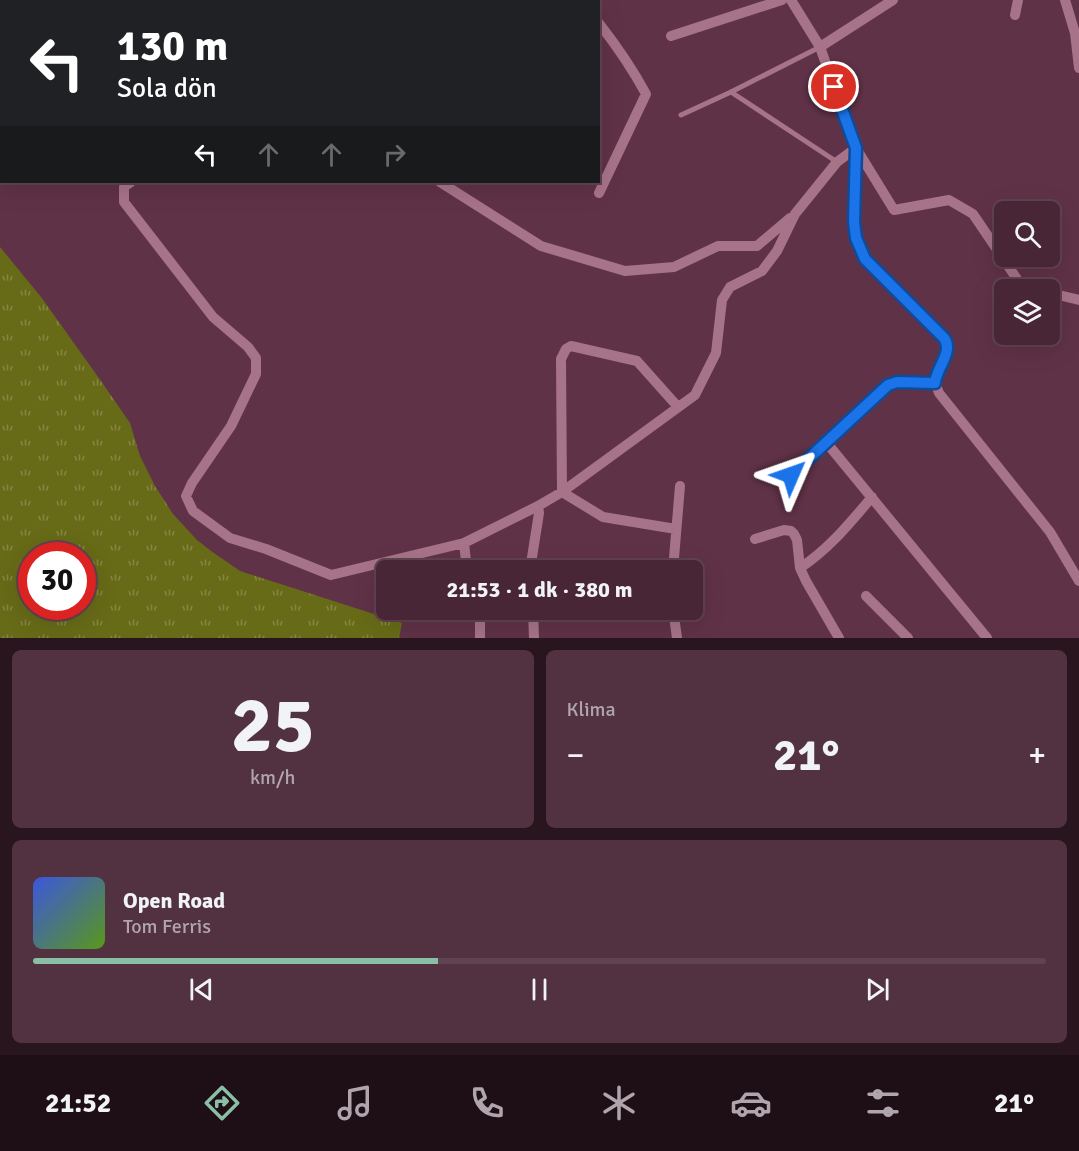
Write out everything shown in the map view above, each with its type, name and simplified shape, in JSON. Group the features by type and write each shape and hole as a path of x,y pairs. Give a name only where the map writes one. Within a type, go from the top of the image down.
{"street":[{"path":"671,36 782,0"},
{"path":"791,0 820,47 856,148 894,210 949,200 974,214 1017,279"},
{"path":"820,47 893,0"},
{"path":"1015,15 1018,0"},
{"path":"1065,0 1075,33 1079,68"},
{"path":"599,194 646,94 636,74 600,25"},
{"path":"442,183 541,246 625,271 674,267 718,246 757,246 795,214 837,162 856,148"},
{"path":"856,148 854,222 856,238 865,259 947,341 948,349 935,383 939,393 1050,532 1079,582"},
{"path":"130,183 124,187 124,202 213,317 248,347 256,358 256,375 231,426 192,483 186,496 193,511 230,538 266,549 331,575 464,543 562,492 695,395 716,353 722,300 730,287 762,271 777,251 795,214"},
{"path":"1060,295 1079,300"},
{"path":"562,492 561,359 566,349 571,346 637,361 678,407"},
{"path":"791,475 888,385 897,382 935,383"},
{"path":"826,442 987,638"},
{"path":"674,560 680,486"},
{"path":"562,492 603,517 676,529"},
{"path":"800,568 837,539 872,497"},
{"path":"532,560 539,513 537,506"},
{"path":"755,539 784,530 791,531 797,540 800,568 839,638"},
{"path":"464,543 465,560"},
{"path":"866,596 908,638"},
{"path":"480,620 480,638"},
{"path":"533,620 534,638"},
{"path":"675,620 677,638"}],"lane":[{"path":"681,115 820,47"},
{"path":"731,92 837,162"}],"green space":[{"path":"0,247 41,297 130,423 140,456 155,486 173,514 197,540 240,571 376,615 376,620 393,620 402,623 399,638 0,638"}],"route":[{"path":"791,475 888,385 897,382 935,383 948,349 947,341 865,259 859,249 854,222 856,148 834,87"}]}
